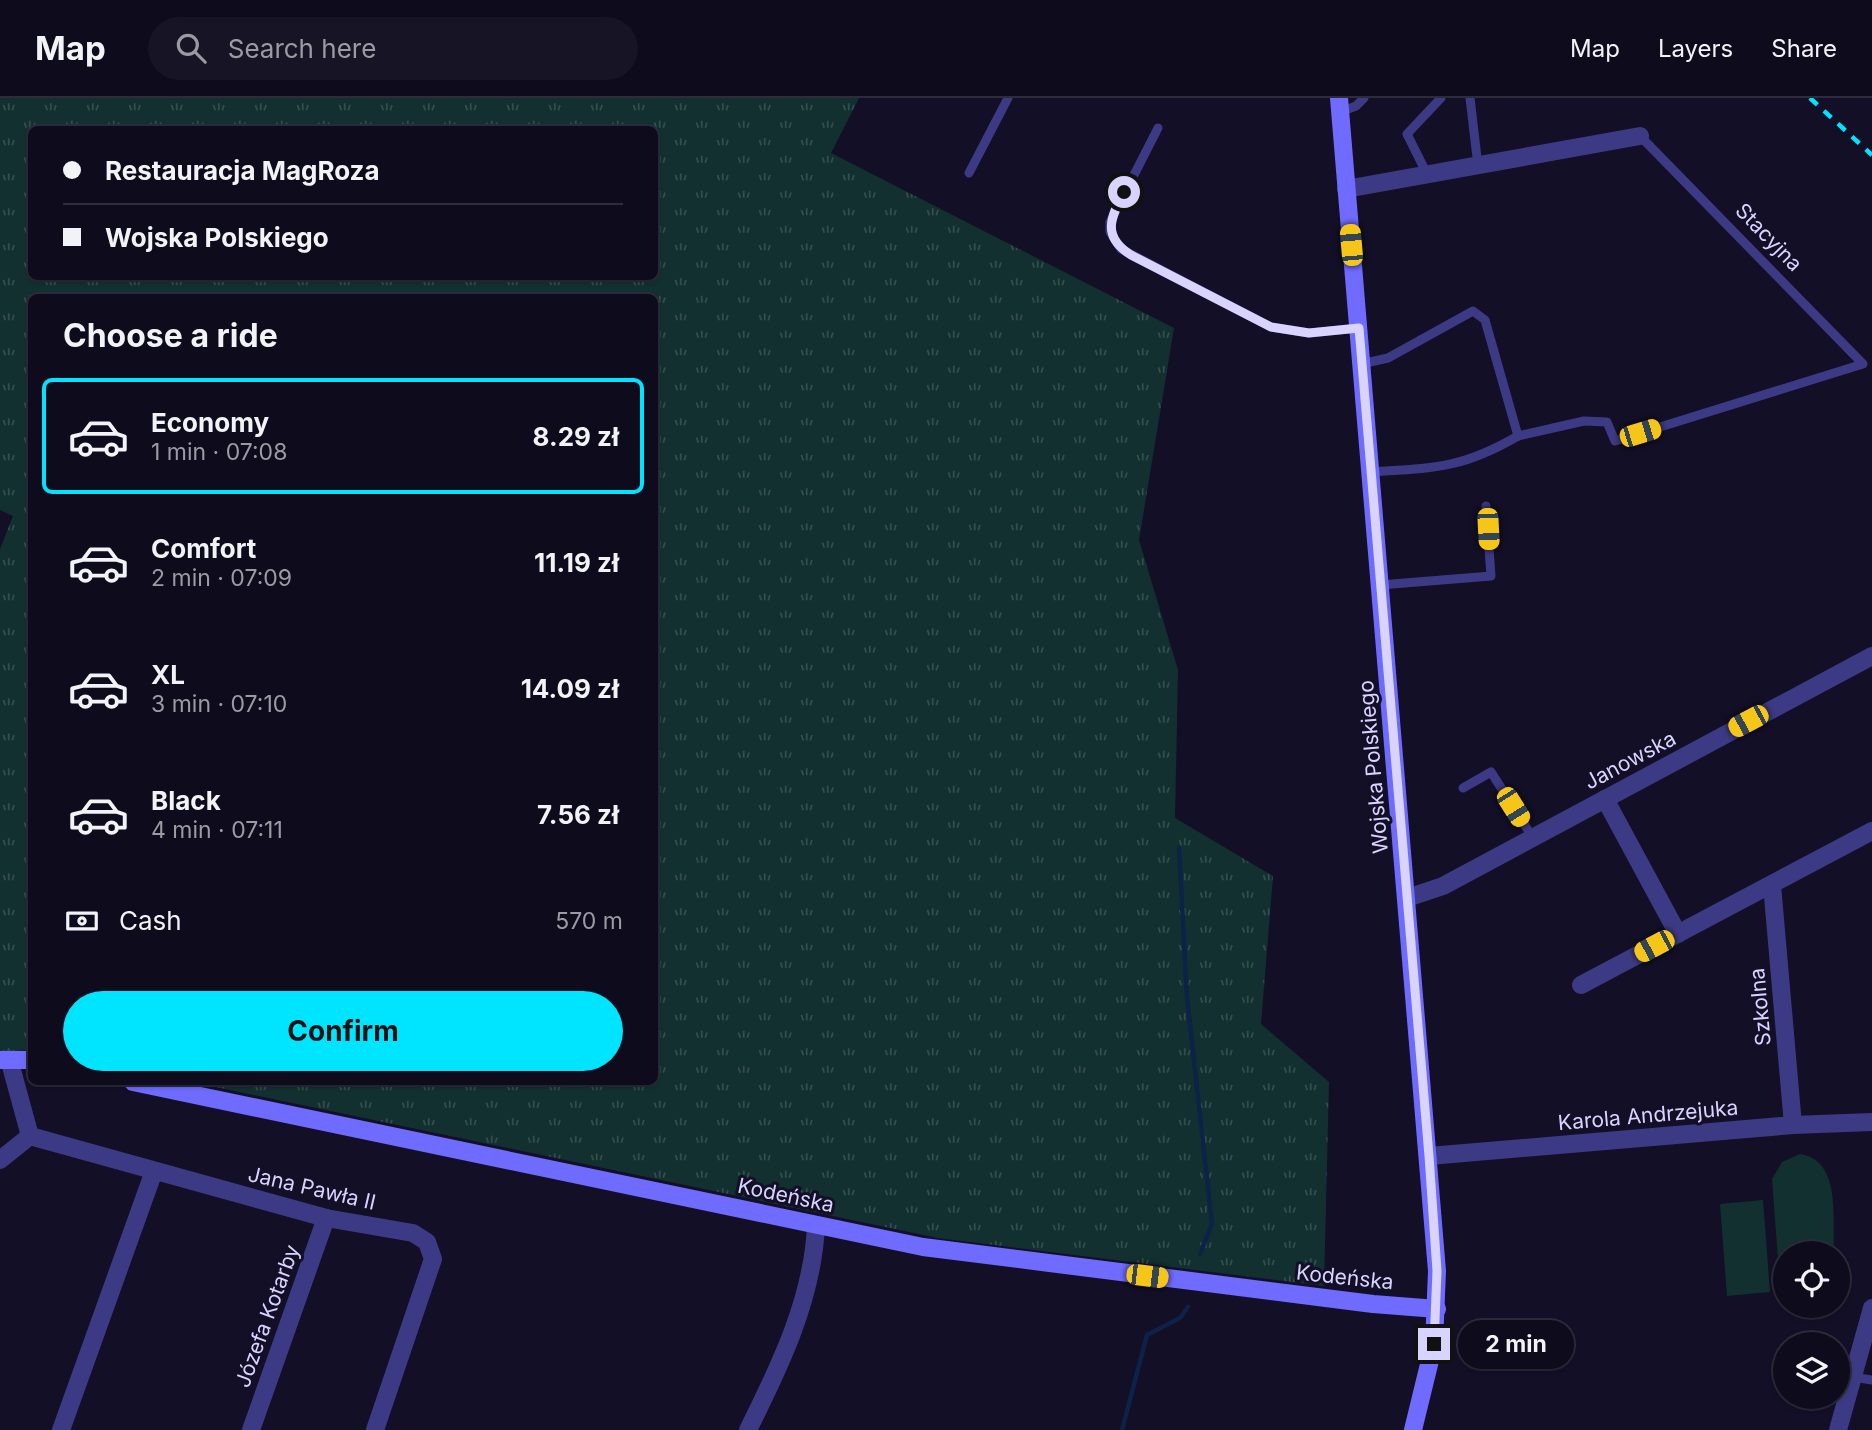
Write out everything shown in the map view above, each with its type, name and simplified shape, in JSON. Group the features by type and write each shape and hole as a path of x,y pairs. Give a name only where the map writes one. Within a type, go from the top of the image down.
{"main road":[{"name":"Wojska Polskiego","path":"1339,105 1429,1156 1437,1309 1434,1344 1413,1430"},
{"path":"4,1060 28,1060"},
{"name":"Kodeńska","path":"147,1085 816,1225 958,1252 1373,1304 1437,1309"}],"street":[{"name":"Stacyjna","path":"1346,189 1640,136"},
{"name":"Janowska","path":"1407,898 1443,886 1872,656"},
{"path":"1605,799 1678,934"},
{"path":"1581,985 1872,831"},
{"name":"Szkolna","path":"1772,885 1793,1125"},
{"path":"0,1160 30,1136 17,1080 4,1060"},
{"name":"Karola Andrzejuka","path":"1429,1156 1793,1125 1872,1122"},
{"name":"Jana Pawła II","path":"30,1136 326,1218 420,1235 432,1249 433,1258 375,1430"},
{"path":"61,1430 154,1171"},
{"name":"Józefa Kotarby","path":"251,1430 326,1218"},
{"path":"748,1430 788,1350 815,1245 816,1225"},
{"path":"1838,1430 1872,1308"}],"lane":[{"path":"969,173 1008,98"},
{"path":"1339,105 1356,106 1364,98"},
{"path":"1428,176 1407,134 1441,98"},
{"path":"1470,98 1478,166"},
{"path":"1158,128 1110,222 1110,232 1121,249 1271,327 1309,333 1359,328"},
{"name":"Stacyjna","path":"1517,436 1584,421 1607,422 1615,441 1864,364 1640,136"},
{"path":"1362,364 1388,358 1473,311 1485,320 1517,436 1482,457 1429,470 1371,472"},
{"path":"1380,585 1491,576 1486,506"},
{"path":"1463,788 1491,772 1533,838"},
{"path":"1853,1377 1872,1380"}],"green space":[{"path":"0,98 859,98 831,153 1174,328 1139,540 1178,670 1175,818 1273,876 1261,1024 1329,1082 1324,1286 938,1238 206,1085 658,1085 658,294 28,294 28,1050 0,1052 0,549 13,516 0,510"},
{"path":"1800,1154 1823,1167 1832,1193 1834,1241 1777,1241 1772,1179 1782,1162"},
{"path":"1763,1200 1770,1292 1727,1296 1720,1204"}],"waterway":[{"path":"1179,848 1187,998 1212,1224 1200,1254"},
{"path":"1122,1430 1147,1335 1180,1318 1188,1307"}],"railway":[{"path":"1810,98 1872,155"}],"route":[{"path":"1124,192 1110,222 1110,232 1121,249 1131,255 1271,327 1309,333 1359,328 1429,1156 1437,1271 1434,1344"}]}
